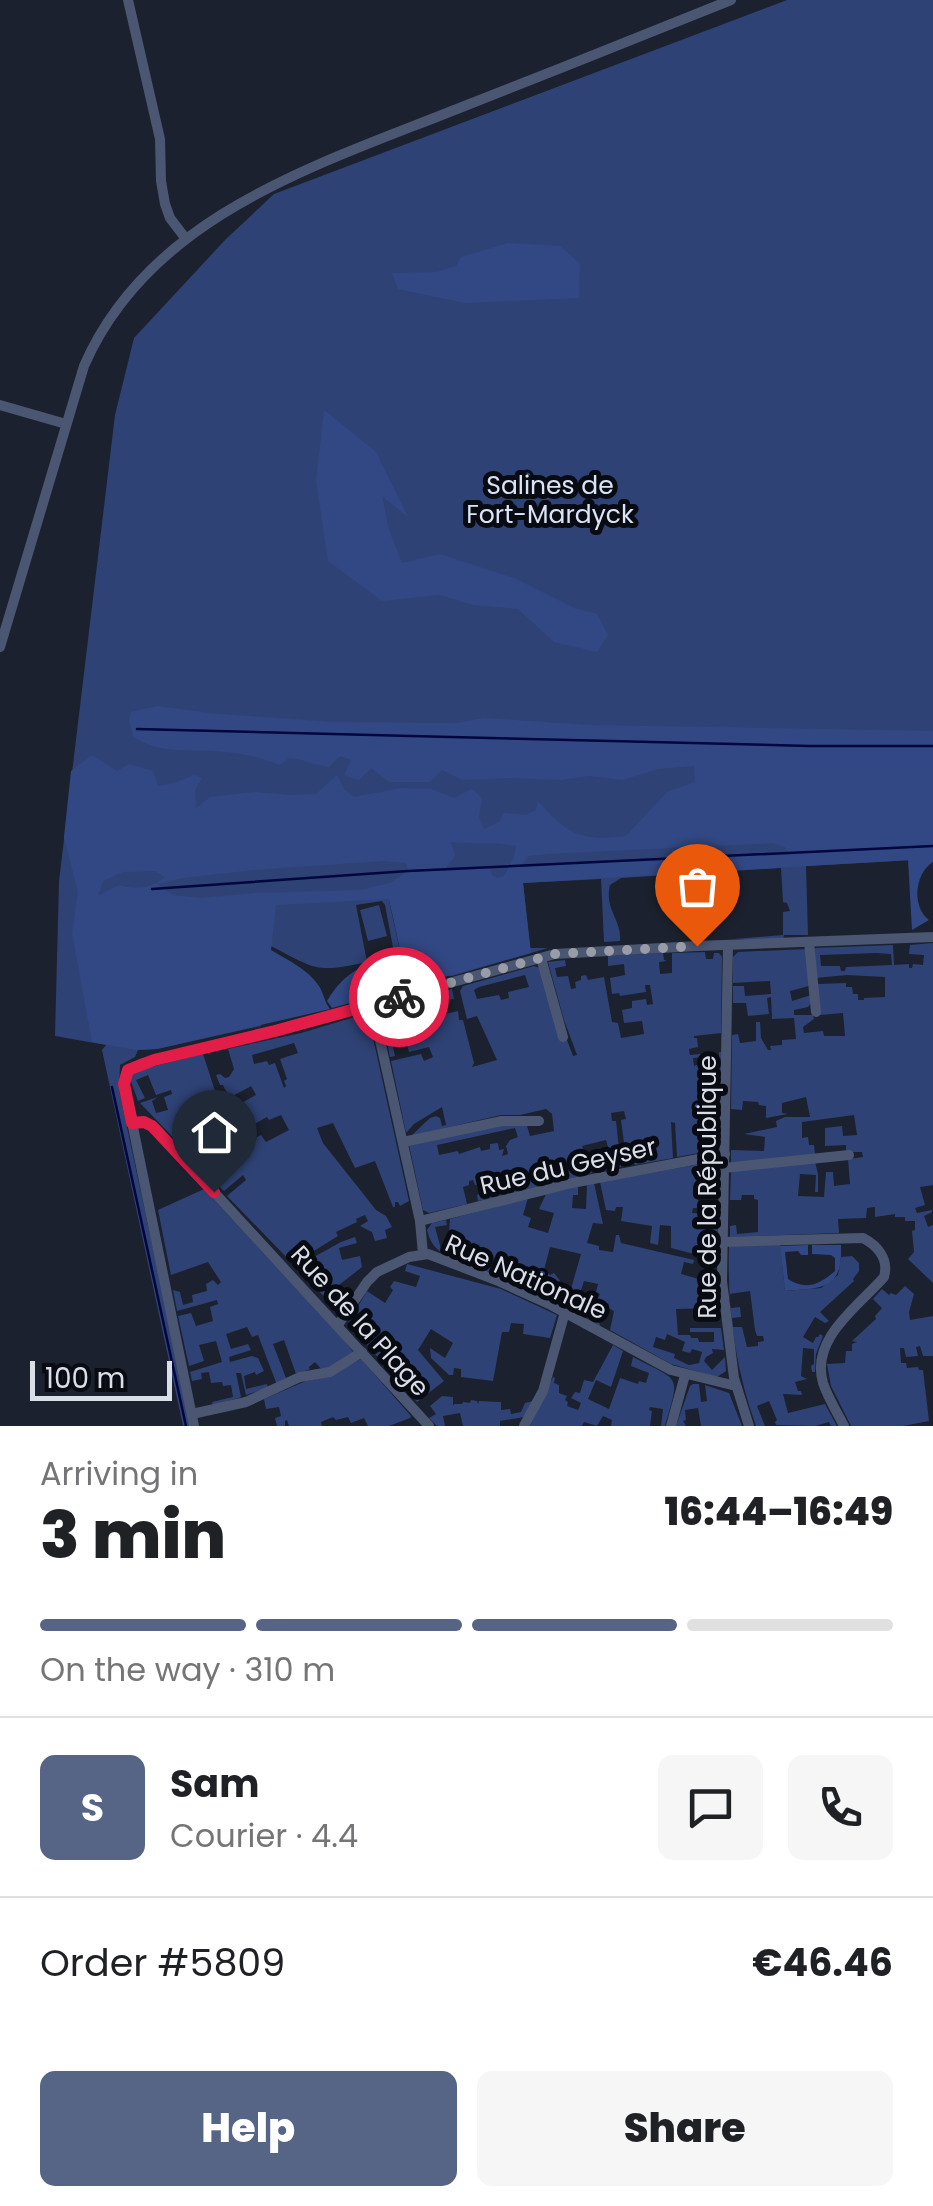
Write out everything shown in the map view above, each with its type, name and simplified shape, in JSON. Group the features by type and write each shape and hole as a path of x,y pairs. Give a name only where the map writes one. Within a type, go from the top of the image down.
{"street":[{"path":"128,0 160,139 164,204 186,240"},
{"path":"0,647 84,366 106,323 137,283 222,213 298,173 731,0"},
{"path":"0,405 66,424"},
{"path":"362,1352 330,1372 305,1376 193,1420 124,1080 128,1070 541,958 581,952 933,937"},
{"path":"809,942 816,1012"},
{"name":"Rue de la République","path":"728,945 723,1295 736,1386 749,1426"},
{"path":"541,958 563,1037"},
{"name":"Rue Nationale","path":"372,1004 420,1221 423,1254 503,1283 664,1366 736,1386"},
{"path":"403,1142 502,1121 539,1121"},
{"name":"Rue de la Plage","path":"132,1123 144,1122 154,1128 429,1426"},
{"name":"Rue du Geyser","path":"420,1221 572,1182 725,1154"},
{"path":"724,1168 849,1155"},
{"path":"722,1242 862,1238 884,1257 884,1277 834,1331 822,1355 824,1384 844,1426"},
{"path":"338,1326 373,1275 423,1254"},
{"path":"524,1426 544,1388 565,1312"},
{"path":"671,1426 686,1375"}],"green space":[{"name":"Salines de Fort-Mardyck","path":"787,0 933,0 933,859 806,866 808,935 784,935 783,939 734,939 783,935 783,912 790,911 783,902 781,868 621,878 610,885 609,894 620,941 604,942 601,879 523,883 530,948 548,948 452,976 382,973 380,984 365,987 369,973 360,968 408,958 389,900 401,956 395,958 382,901 356,905 367,962 317,967 271,946 261,1026 138,1050 135,1057 120,1065 119,1090 191,1426 183,1426 102,1050 106,1045 55,1036 59,881 115,415 134,338 226,239 274,194"},
{"path":"379,905 387,936 368,941 360,910"},
{"path":"933,943 933,1185 920,1187 925,1205 915,1208 917,1213 932,1210 924,1216 928,1227 933,1225 933,1283 908,1259 914,1252 915,1221 905,1221 905,1217 895,1214 875,1217 875,1207 867,1208 866,1218 838,1219 839,1233 730,1237 730,1226 736,1225 737,1234 758,1232 758,1200 754,1195 742,1195 741,1200 730,1200 731,1171 815,1162 818,1192 816,1175 800,1174 798,1196 824,1197 826,1172 833,1172 834,1186 850,1184 848,1159 863,1157 862,1152 846,1152 846,1145 825,1146 825,1128 842,1126 843,1136 857,1135 854,1115 802,1122 802,1138 808,1137 815,1155 731,1163 731,1150 764,1151 765,1137 744,1134 777,1127 776,1121 785,1117 810,1117 806,1097 782,1103 782,1113 788,1114 766,1118 766,1106 758,1102 743,1101 742,1110 731,1109 732,1035 738,1034 740,1043 756,1041 756,1022 760,1022 761,1038 768,1050 770,1046 782,1045 782,1040 796,1039 794,1018 772,1019 771,997 767,998 769,1014 748,1016 746,1003 733,1003 733,986 744,986 745,996 771,994 770,981 733,983 733,957 738,952 806,949 809,986 790,991 792,1001 811,995 811,1003 794,1010 794,1015 813,1015 814,1019 803,1027 804,1033 823,1031 824,1036 845,1036 843,1013 820,1015 817,984 846,983 853,994 858,994 858,1000 864,1000 885,997 885,977 816,978 813,948 893,945 894,965 923,965 924,955 909,954 910,945","holes":["891,954 892,965 846,967 845,971 840,966 821,966 820,955"]},
{"path":"705,952 706,959 713,959 714,953 719,953 722,957 721,1033 694,1036 698,1047 689,1049 690,1055 710,1053 710,1057 693,1058 694,1066 701,1061 702,1072 719,1068 721,1052 720,1143 715,1150 677,1157 675,1123 671,1122 673,1158 635,1165 629,1161 627,1166 621,1120 626,1119 624,1111 611,1113 612,1121 616,1121 621,1167 598,1172 599,1158 610,1154 606,1140 582,1146 592,1173 478,1201 477,1195 483,1193 481,1184 475,1185 473,1180 463,1187 467,1204 429,1213 423,1210 409,1145 507,1124 527,1126 530,1136 554,1131 552,1114 546,1109 411,1136 436,1116 442,1126 446,1125 442,1107 406,1133 391,1061 421,1054 424,1061 433,1057 429,1047 409,1052 405,1038 392,1042 395,1056 390,1057 387,1043 435,1029 427,996 452,989 454,999 438,1001 441,1015 458,1011 472,1067 497,1060 477,1016 467,1019 460,991 463,986 534,966 540,968 573,1056 577,1055 548,962 565,960 566,966 555,968 557,977 568,976 571,989 576,988 575,982 581,976 586,975 588,980 604,977 612,1022 618,1023 621,1038 644,1034 642,1021 624,1023 622,1010 632,1008 632,1001 646,999 647,1005 653,1004 650,985 645,985 646,992 612,994 610,978 625,975 624,964 608,966 608,956 663,953 667,961 659,962 660,974 672,973 672,953","holes":["525,975 529,987 508,992 509,998 501,1000 499,995 477,999 474,990 479,987","515,1128 518,1137 506,1146 508,1154 502,1156 504,1149 499,1150 498,1143 481,1151 480,1147 439,1155 437,1145"]},
{"path":"368,1015 409,1201 400,1206 395,1202 393,1207 375,1161 355,1168 333,1123 317,1128 323,1143 392,1227 385,1230 387,1238 375,1241 372,1232 360,1226 368,1221 365,1215 293,1264 227,1196 246,1180 243,1175 224,1191 217,1184 230,1174 226,1168 229,1165 223,1158 208,1169 202,1161 261,1135 266,1142 289,1130 281,1115 269,1120 267,1117 242,1131 232,1108 256,1095 251,1086 229,1098 216,1075 229,1077 234,1069 228,1049","holes":["294,1043 298,1053 280,1059 287,1079 284,1088 275,1063 254,1064 252,1055"]},
{"path":"203,1054 218,1100 200,1110 197,1115 203,1127 189,1138 193,1147 208,1138 215,1144 195,1160 140,1103 158,1097 152,1101 156,1113 168,1110 164,1097 172,1094 171,1090 156,1095 148,1075 136,1080 145,1098 138,1101 129,1076 135,1071"},
{"path":"712,1162 718,1165 718,1177 697,1178 698,1202 707,1202 707,1208 693,1208 692,1213 711,1214 712,1208 718,1208 717,1260 671,1248 671,1226 660,1225 658,1245 650,1243 652,1226 621,1221 623,1207 606,1210 600,1182"},
{"path":"594,1183 603,1224 593,1223 587,1243 613,1252 619,1235 621,1243 694,1260 693,1264 684,1262 681,1274 716,1284 718,1308 676,1309 678,1335 714,1342 714,1332 690,1332 690,1328 721,1328 724,1350 712,1349 713,1353 704,1361 712,1370 725,1357 726,1371 717,1377 671,1364 610,1330 614,1311 608,1308 609,1304 601,1301 593,1316 600,1326 587,1318 600,1294 596,1292 598,1284 584,1281 579,1313 566,1306 581,1254 550,1247 544,1270 550,1275 554,1273 564,1286 559,1303 453,1258 451,1244 450,1257 435,1246 427,1230 432,1223 446,1220 447,1225 435,1227 441,1249 448,1248 450,1219 528,1198 523,1215 531,1218 528,1227 548,1233 554,1213 539,1209 546,1194 578,1186 572,1208 586,1209 587,1184","holes":["667,1334 685,1342 682,1351 702,1352 699,1363 689,1365 674,1358 675,1354 653,1347 656,1337 665,1340"]},
{"path":"204,1189 354,1353 323,1371 315,1362 310,1369 296,1374 284,1340 273,1344 286,1378 277,1385 258,1335 252,1337 247,1327 226,1334 231,1349 248,1344 251,1350 229,1357 230,1362 252,1356 258,1358 264,1371 244,1376 246,1389 267,1384 268,1388 246,1395 241,1373 236,1373 241,1397 213,1406 212,1402 233,1397 231,1385 211,1383 209,1372 192,1381 190,1372 222,1362 216,1341 199,1345 204,1361 189,1366 178,1316 191,1313 196,1326 213,1321 210,1307 218,1304 217,1300 177,1311 173,1290 180,1292 183,1305 193,1302 192,1295 207,1291 206,1284 213,1280 218,1285 221,1282 208,1262 171,1275 158,1210"},
{"path":"355,1237 357,1243 339,1248 342,1260 360,1256 362,1267 339,1285 348,1298 336,1309 296,1267 301,1264 321,1284 329,1276 312,1258"},
{"path":"780,1243 785,1291 821,1288 838,1275 841,1257 852,1256 859,1263 854,1281 820,1312 829,1321 825,1323 815,1317 803,1337 813,1343 820,1334 823,1336 815,1372 811,1366 814,1349 803,1348 801,1376 807,1379 795,1382 802,1395 783,1394 788,1413 825,1404 837,1426 829,1422 815,1426 776,1425 769,1401 757,1406 765,1426 756,1426 738,1360 734,1337 730,1303 731,1308 740,1307 741,1317 732,1318 733,1327 742,1327 747,1347 764,1341 755,1330 750,1291 730,1294 729,1246"},
{"path":"407,1264 501,1289 557,1315 550,1338 523,1334 524,1324 511,1323 509,1332 502,1332 493,1381 461,1377 461,1369 454,1368 453,1375 449,1375 431,1358 430,1348 445,1358 453,1343 431,1329 418,1350 444,1381 417,1402 348,1323 367,1291 385,1303 394,1281 416,1287 420,1276 405,1271"},
{"path":"905,1286 914,1294 910,1320 933,1316 933,1356 923,1356 920,1346 916,1347 918,1356 906,1357 904,1348 900,1348 901,1363 923,1370 929,1421 903,1426 851,1426 831,1386 827,1364 845,1363 846,1351 852,1351 852,1344 857,1342 852,1341 882,1308 873,1299 882,1289 896,1295"},
{"path":"613,1345 623,1351 611,1387 596,1380 588,1399 609,1409 620,1378 646,1383 649,1373 631,1366 633,1357 673,1381 665,1426 661,1426 663,1409 650,1407 650,1426 611,1426 612,1420 603,1416 597,1426 584,1422 582,1426 530,1426 553,1377 559,1393 567,1396 567,1406 578,1410 581,1403 571,1398 575,1392 580,1393 584,1380 593,1382"},
{"path":"361,1359 410,1418 389,1426 368,1426 364,1418 351,1423 348,1417 333,1417 321,1422 322,1426 289,1426 287,1420 285,1426 277,1426 279,1407 266,1409 264,1399 306,1381 327,1377"},
{"path":"693,1384 699,1384 701,1402 707,1401 705,1385 729,1393 742,1426 701,1426 698,1408 685,1410 686,1426 676,1426"},
{"path":"442,1396 453,1397 453,1406 471,1400 478,1404 501,1402 501,1410 510,1409 511,1414 521,1412 525,1403 533,1401 524,1417 500,1421 500,1426 463,1426 460,1413 443,1416 445,1426 437,1426 429,1418 436,1414 430,1406"}],"shaded area":[{"path":"508,243 560,246 580,264 579,298 465,303 398,289 392,273 436,272 456,266 461,257"},
{"path":"324,410 376,452 408,517 382,496 389,530 402,563 440,554 514,578 574,608 597,614 608,635 597,652 554,642 518,609 473,605 440,595 382,601 328,561 316,481"},
{"path":"157,706 334,722 457,723 484,718 588,725 933,731 933,862 922,874 917,890 920,907 929,920 912,930 908,860 523,883 531,953 332,1008 327,1001 350,974 360,968 370,973 365,986 379,984 387,968 402,959 389,899 276,905 271,950 309,975 330,1009 157,1049 136,1050 92,1042 72,933 78,893 64,837 71,771 92,755 117,771 129,764 153,771 158,786 194,775 202,778 195,790 196,808 210,797 255,792 316,794 337,775 354,797 401,788 431,789 454,798 472,789 482,798 479,817 484,829 499,822 504,813 526,815 536,810 538,801 567,828 597,838 626,836 667,792 695,782 694,766 658,769 623,780 589,776 561,780 462,780 442,770 430,782 389,782 371,768 359,780 344,775 351,760 340,756 329,767 289,758 280,765 233,753 154,746 133,736 131,712","holes":["451,842 516,846 504,876 497,878 489,867 445,869 455,856","773,843 785,847 789,854 522,865 528,856","383,861 406,863 408,871 390,883 360,890 201,898 173,895 157,884 254,870","154,871 165,877 143,887 119,885 98,896 103,881 123,872"]},
{"path":"808,1245 808,1255 785,1252 788,1279 801,1285 824,1279 835,1271 835,1258 812,1254 812,1245 841,1245 841,1260 834,1279 820,1287 785,1291 780,1246"}],"waterway":[{"path":"137,729 933,746"},
{"path":"152,889 408,871 933,846"},
{"path":"112,1087 186,1426"}],"way so far":[{"path":"399,997 555,954 697,946"}],"route":[{"path":"214,1192 152,1126 132,1123 124,1084 128,1070 138,1064 399,997"}]}
